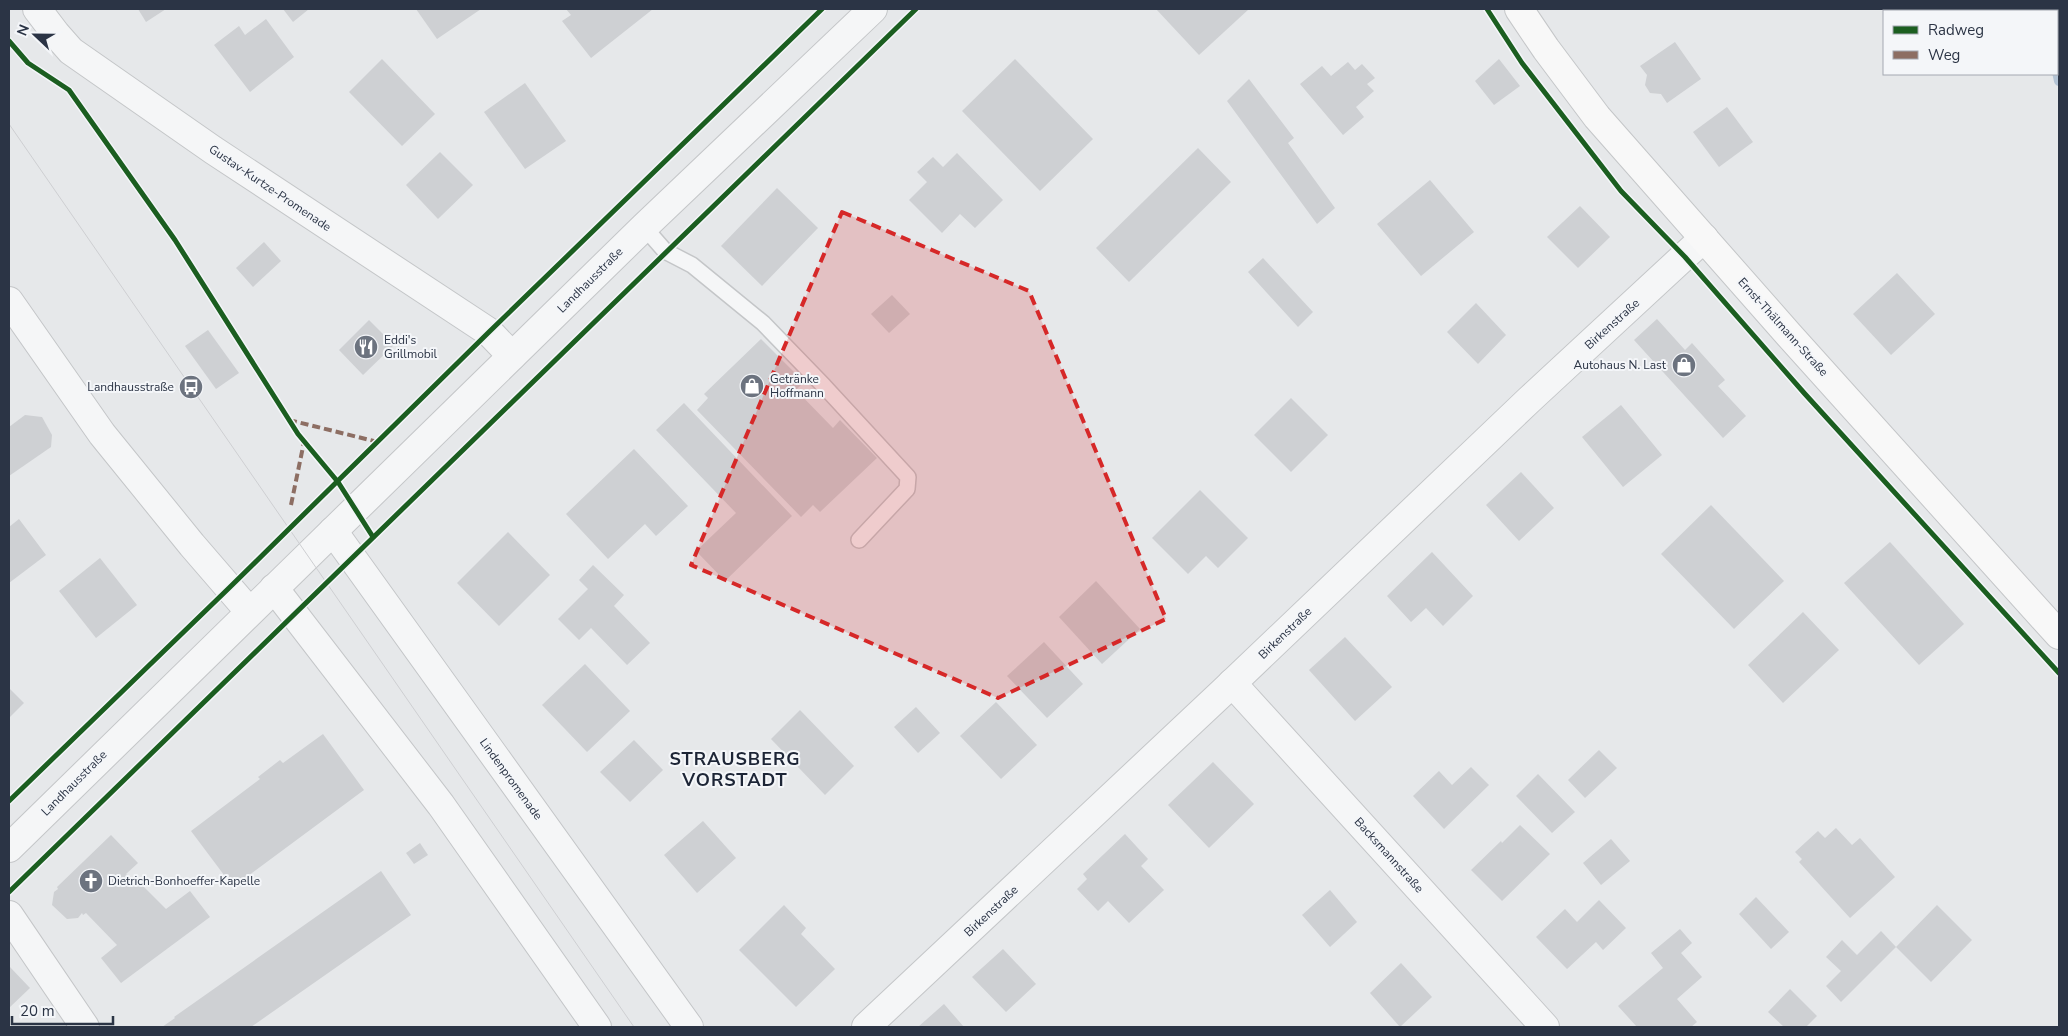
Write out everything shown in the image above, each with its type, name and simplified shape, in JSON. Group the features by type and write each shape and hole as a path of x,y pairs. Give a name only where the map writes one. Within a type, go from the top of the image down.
{"main road":[{"name":"Ernst-Thälmann-Straße","path":"1519,9 1546,50 1596,116 2059,634"}],"street":[{"name":"Gustav-Kurtze-Promenade","path":"38,9 71,51 213,150 489,332 512,356"},
{"name":"Landhausstraße","path":"9,848 249,611 644,227 873,9"},
{"name":"Birkenstraße","path":"866,1027 1232,683 1529,400 1704,238"},
{"path":"9,301 102,434 192,545 249,611"},
{"name":"Lindenpromenade","path":"333,531 689,1027"},
{"path":"274,588 441,805 597,1027"},
{"name":"Backsmannstraße","path":"1232,683 1545,1027"},
{"path":"9,914 85,1027"}],"lane":[{"path":"644,227 665,251 692,265 762,323 824,386 908,477 907,489 859,540"}],"highlighted area":[{"path":"842,212 1029,291 1166,619 998,698 691,565"}],"shaded area":[{"path":"2007,9 2059,9 2059,41 2058,10"}],"building":[{"path":"138,9 166,9 146,22"},
{"path":"283,9 309,9 293,22"},
{"path":"416,9 481,9 437,39"},
{"path":"566,9 653,9 591,58 562,21 571,15"},
{"path":"1156,9 1249,9 1199,55"},
{"path":"266,19 294,57 250,92 214,45 239,26 245,35"},
{"path":"1675,42 1701,79 1667,103 1661,94 1650,93 1645,85 1647,75 1640,66"},
{"path":"382,59 435,114 402,146 349,92"},
{"path":"1015,59 1093,139 1040,191 962,111"},
{"path":"1499,59 1520,86 1494,105 1475,81"},
{"path":"1348,62 1355,70 1362,64 1375,78 1367,84 1374,91 1356,107 1364,117 1343,135 1300,84 1322,66 1331,76"},
{"path":"1249,79 1294,138 1288,143 1335,208 1317,224 1227,101"},
{"path":"525,83 566,141 525,169 484,112"},
{"path":"1727,107 1753,142 1719,167 1693,132"},
{"path":"1198,148 1231,182 1129,282 1096,248"},
{"path":"440,152 473,185 438,219 406,185"},
{"path":"957,153 1003,200 975,228 960,214 942,233 909,200 927,182 917,172 933,157 943,167"},
{"path":"1430,180 1474,232 1421,276 1377,224"},
{"path":"777,188 818,228 762,286 721,246"},
{"path":"1580,206 1610,237 1578,268 1547,237"},
{"path":"264,242 281,261 253,287 236,268"},
{"path":"1263,258 1313,312 1298,327 1248,272"},
{"path":"1897,273 1935,314 1891,355 1853,314"},
{"path":"892,295 910,314 889,333 871,314"},
{"path":"1476,303 1506,335 1478,364 1447,332"},
{"name":"Autohaus N. Last","path":"1657,319 1685,350 1692,343 1725,380 1718,386 1746,416 1723,438 1634,340"},
{"name":"Eddi's Grillmobil","path":"369,320 394,345 363,375 339,350"},
{"path":"208,330 239,373 216,389 185,346"},
{"path":"761,339 804,382 796,390 833,428 840,420 877,458 820,512 813,505 801,517 697,410 708,398 704,394"},
{"path":"1291,398 1328,435 1291,472 1254,435"},
{"path":"684,403 792,516 725,581 696,551 736,513 656,430"},
{"path":"1621,405 1662,455 1623,487 1582,437"},
{"path":"25,415 42,417 52,435 51,447 9,476 9,427"},
{"path":"634,449 688,506 656,536 645,524 608,559 566,514"},
{"path":"1521,472 1554,508 1519,541 1486,505"},
{"path":"1200,490 1248,538 1218,568 1206,556 1188,574 1152,538"},
{"path":"1711,505 1784,581 1734,629 1661,554"},
{"path":"19,519 46,555 9,583 9,527"},
{"path":"508,532 550,575 499,626 457,583"},
{"path":"1890,542 1964,624 1919,665 1844,583"},
{"path":"1432,552 1473,596 1443,626 1426,608 1411,622 1387,596"},
{"path":"100,558 137,605 96,638 59,591"},
{"path":"593,565 624,595 614,606 650,643 627,665 591,628 579,640 558,619 588,589 579,580"},
{"path":"1096,581 1140,629 1102,664 1059,617"},
{"path":"1803,612 1839,650 1783,703 1748,665"},
{"path":"1345,637 1392,687 1355,721 1309,670"},
{"path":"1044,642 1083,684 1047,718 1007,676"},
{"path":"585,664 630,711 587,752 542,705"},
{"path":"9,688 24,703 9,718"},
{"path":"996,702 1037,745 1001,779 960,736"},
{"path":"916,707 940,733 918,753 894,727"},
{"path":"800,710 854,766 825,795 771,739"},
{"path":"323,734 364,790 233,887 191,831 260,779 258,777 280,760 283,763"},
{"path":"634,740 663,770 630,802 600,772"},
{"path":"1599,750 1617,768 1585,798 1568,780"},
{"path":"1213,762 1254,804 1209,848 1168,805"},
{"path":"1471,767 1489,785 1444,829 1413,796 1439,771 1452,785"},
{"path":"1538,774 1575,812 1552,833 1516,796"},
{"path":"703,821 736,858 697,893 664,855"},
{"path":"1520,825 1550,854 1502,901 1471,870"},
{"path":"1836,828 1852,845 1860,838 1895,877 1850,918 1799,862 1802,859 1795,852 1818,831 1825,838"},
{"path":"1125,834 1148,859 1141,866 1164,890 1129,923 1108,901 1098,911 1077,889 1087,879 1083,874"},
{"path":"111,835 138,863 126,874 134,882 137,880 166,909 190,891 210,917 121,983 101,958 117,945 86,913 83,915 82,913 78,918 67,919 52,905 54,892 58,889 57,887"},
{"path":"1611,839 1630,861 1601,885 1583,863"},
{"path":"420,843 428,855 414,864 406,853"},
{"path":"381,871 411,915 251,1027 162,1027 174,1017"},
{"path":"1330,890 1357,922 1330,947 1302,915"},
{"path":"1756,897 1789,932 1771,949 1739,914"},
{"path":"1599,900 1626,928 1603,950 1596,942 1567,969 1536,937 1565,909 1577,922"},
{"path":"784,905 806,928 801,934 835,969 796,1007 739,950"},
{"path":"1937,905 1972,940 1931,982 1896,947"},
{"path":"1680,929 1692,943 1681,953 1702,977 1677,999 1697,1022 1691,1027 1637,1027 1618,1006 1663,968 1651,953"},
{"path":"1881,931 1896,947 1841,1002 1826,986 1841,971 1826,957 1842,940 1857,955"},
{"path":"1003,949 1036,984 1006,1012 972,977"},
{"path":"1401,963 1432,997 1400,1027 1370,993"},
{"path":"9,966 30,988 9,1008"},
{"path":"1790,989 1817,1016 1806,1027 1784,1027 1768,1012"},
{"path":"944,1004 964,1027 918,1027"}],"waterway":[{"path":"2058,75 2059,81"}],"tram line":[{"path":"9,124 634,1027"}],"marked path":[{"path":"289,420 378,442"},
{"path":"291,505 304,442"}],"cycle path":[{"path":"9,801 822,9"},
{"path":"9,892 916,9"},
{"path":"1487,9 1522,63 1621,191 1685,257 1805,394 2059,673"},
{"path":"9,41 28,63 69,90 175,240 298,434 338,482 373,537"}],"place":[{"name":"Eddi's Grillmobil","path":"366,347"},
{"name":"Autohaus N. Last","path":"1684,365"},
{"name":"Getränke Hoffmann","path":"752,386"},
{"name":"Landhausstraße","path":"191,387"},
{"name":"Dietrich-Bonhoeffer-Kapelle","path":"91,881"}],"district":[{"name":"STRAUSBERG VORSTADT","path":"735,770"}]}
